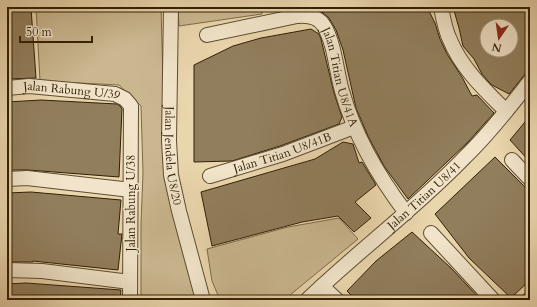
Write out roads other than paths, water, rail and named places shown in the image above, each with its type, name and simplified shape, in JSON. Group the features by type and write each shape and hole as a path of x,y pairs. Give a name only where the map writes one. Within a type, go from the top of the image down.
{"street":[{"name":"Jalan Jendela U8/20","path":"171,7 169,141 171,175 203,300"},
{"path":"441,7 446,29 455,50 472,75 506,111"},
{"name":"Jalan Titian U8/41A","path":"207,36 306,15 318,20 324,25 330,40 342,91 354,127 387,187 406,213"},
{"name":"Jalan Titian U8/41","path":"307,300 406,213 465,158 530,81"},
{"name":"Jalan Rabung U/39","path":"7,88 29,86 115,94 125,98 131,106"},
{"name":"Jalan Rabung U/38","path":"130,300 131,106"},
{"name":"Jalan Titian U8/41B","path":"210,176 283,154 354,127"},
{"path":"512,160 530,179"},
{"path":"7,180 27,178 131,190"},
{"path":"431,233 493,300"},
{"path":"7,270 42,271 130,282"},
{"path":"322,286 338,300"}]}
